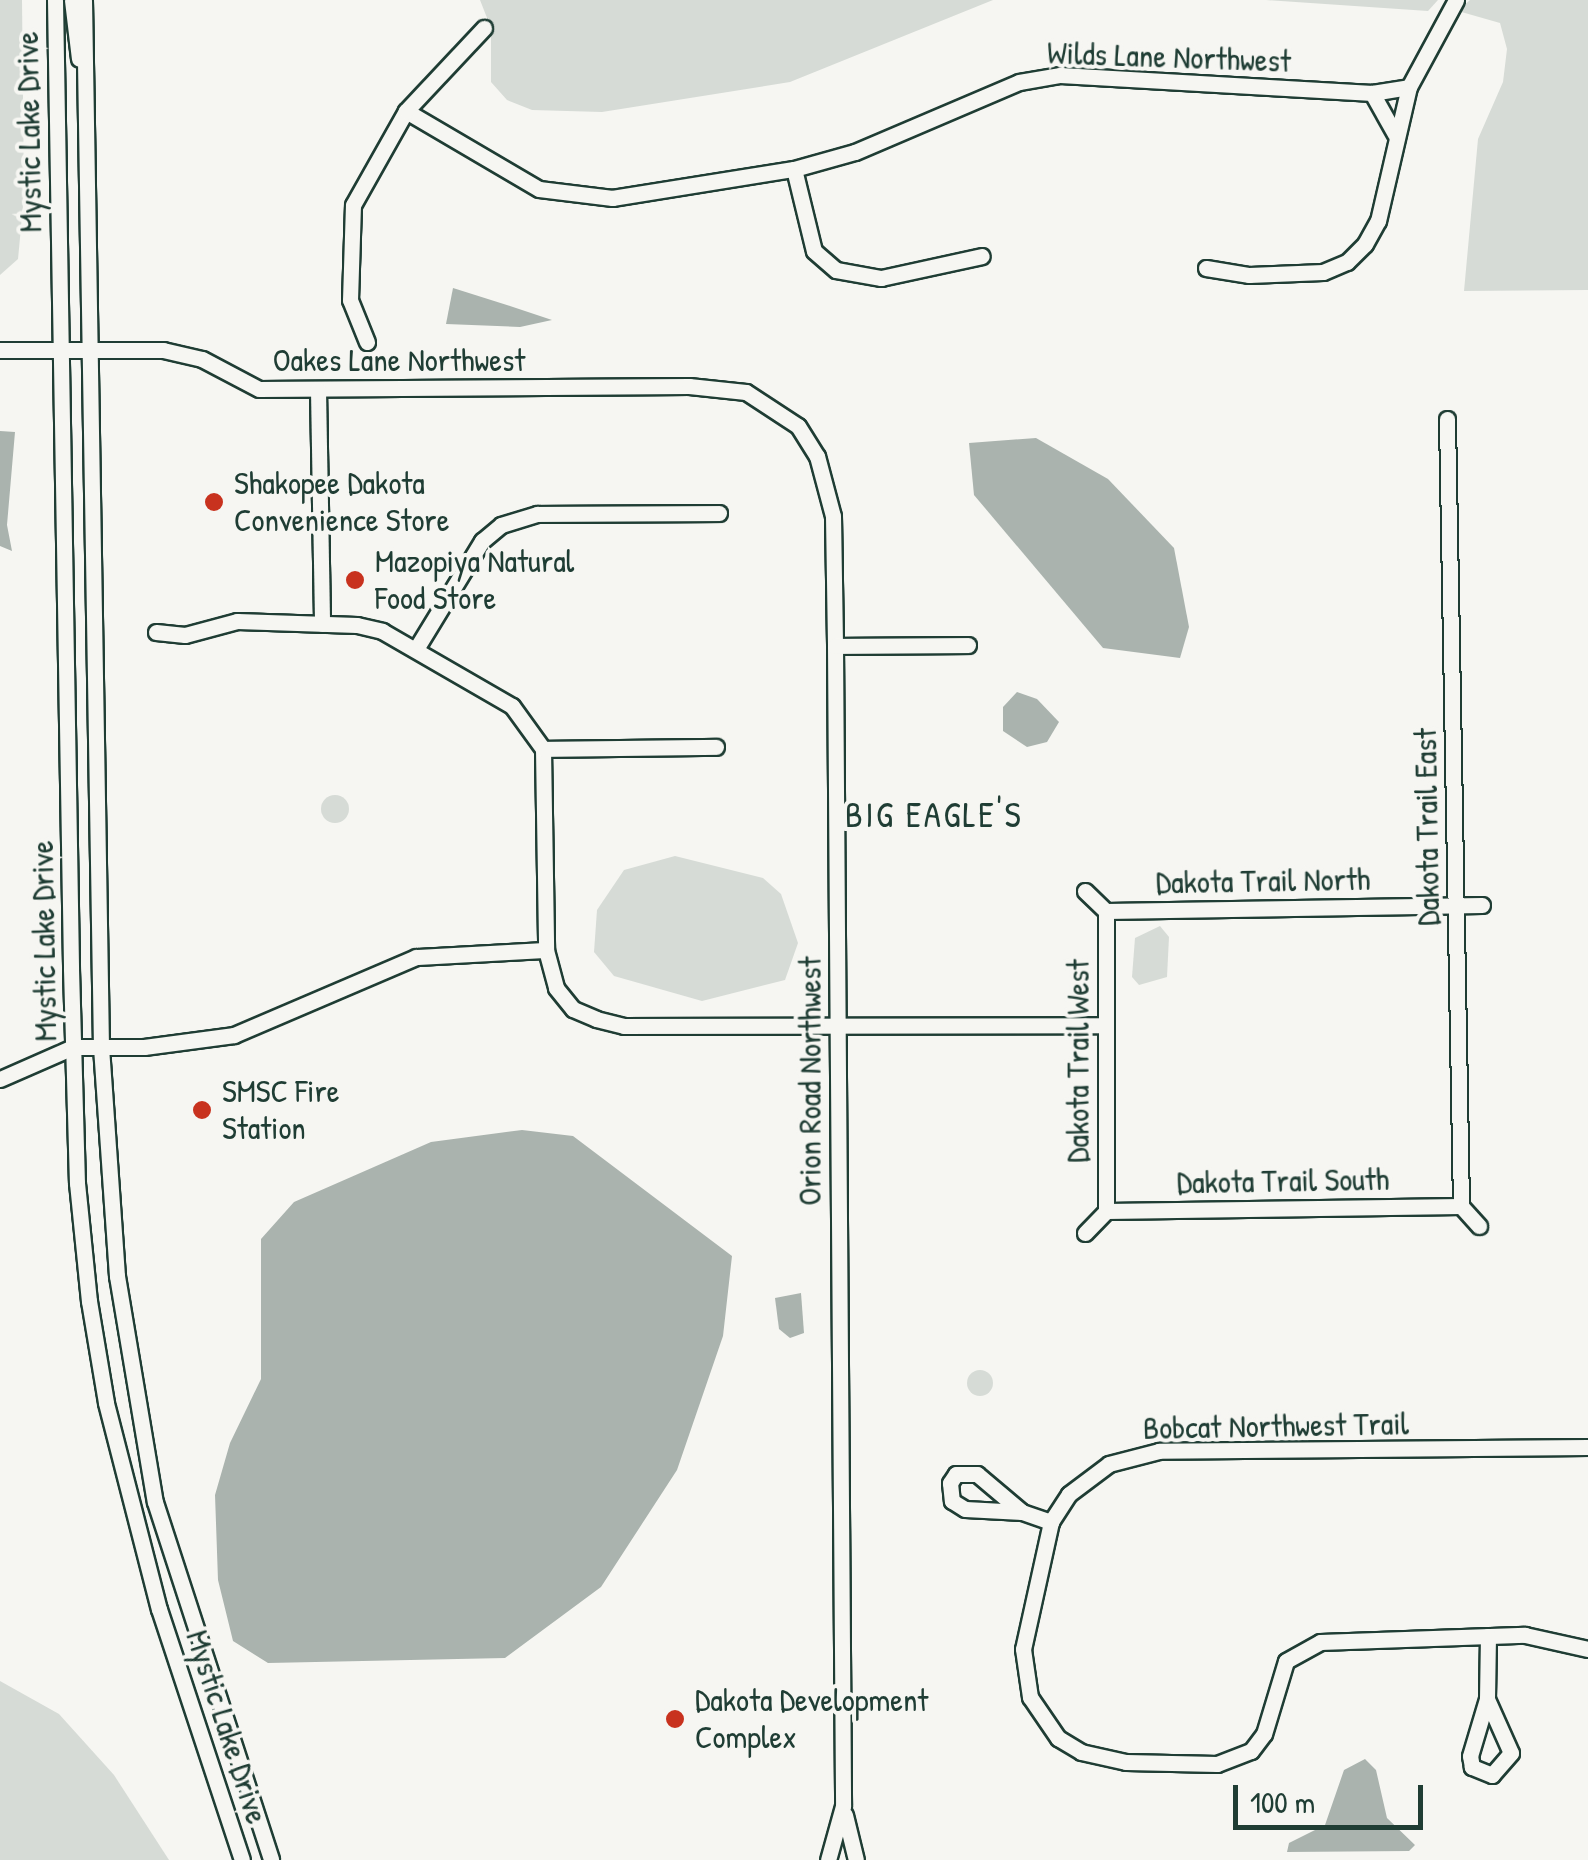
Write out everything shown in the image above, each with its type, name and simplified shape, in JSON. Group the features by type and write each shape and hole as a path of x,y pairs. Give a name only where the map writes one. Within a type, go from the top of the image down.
{"street":[{"name":"Mystic Lake Drive","path":"55,0 58,352 77,1183 106,1403 159,1609 242,1860"},
{"name":"Mystic Lake Drive","path":"72,0 72,37 83,72"},
{"name":"Mystic Lake Drive","path":"84,0 101,1047 116,1276 137,1418 202,1662 270,1860"},
{"path":"1206,268 1289,275 1347,262 1378,221 1395,134 1409,88 1456,0"},
{"path":"367,342 350,300 353,204 406,112 484,28"},
{"name":"Wilds Lane Northwest","path":"406,112 507,174 578,196 612,198 794,169 854,152 1019,82 1060,75 1372,93 1409,88"},
{"path":"1372,93 1395,134"},
{"path":"794,169 814,251 836,270 882,278 982,256"},
{"name":"Oakes Lane Northwest","path":"0,350 89,354 162,350 202,359 259,389 689,386 746,392"},
{"path":"318,390 322,624"},
{"name":"Orion Road Northwest","path":"746,392 798,426 817,456 832,516 843,1806 856,1860"},
{"name":"Dakota Trail East","path":"1447,419 1461,1206"},
{"path":"416,649 482,541 502,525 537,514 719,513"},
{"path":"156,632 185,635 237,621 382,631 512,706 543,749 546,950 556,988 573,1009 596,1020 624,1026 1106,1025"},
{"path":"835,646 968,644"},
{"path":"543,749 716,748"},
{"path":"1085,891 1106,911"},
{"name":"Dakota Trail North","path":"1106,911 1482,904"},
{"name":"Dakota Trail West","path":"1106,911 1106,1211"},
{"path":"0,1079 73,1047 234,1035 446,951 546,950"},
{"path":"1461,1206 1479,1226"},
{"name":"Dakota Trail South","path":"1106,1211 1461,1206"},
{"path":"1085,1233 1106,1211"},
{"name":"Bobcat Northwest Trail","path":"1588,1447 1146,1453 1086,1478 1051,1522 1023,1649 1025,1680 1058,1738 1102,1759 1235,1761 1264,1734 1276,1677 1299,1649 1320,1642 1550,1637 1588,1649"},
{"path":"1022,1512 1051,1522"},
{"path":"1487,1699 1488,1636"},
{"name":"Orion Road Northwest","path":"828,1860 843,1806"}],"shaded area":[{"path":"0,0 22,0 24,195 18,259 0,275"},
{"path":"480,0 993,0 790,82 602,112 532,110 507,100 491,82 491,28"},
{"path":"1266,0 1438,0 1428,11"},
{"path":"1470,0 1588,0 1588,290 1464,291 1478,139 1503,82 1507,49 1500,23 1458,11"},
{"path":"453,288 552,320 520,327 446,324"},
{"path":"0,431 15,432 7,525 12,551 0,546"},
{"path":"1036,438 1108,479 1174,548 1189,627 1180,658 1103,648 974,495 969,443"},
{"path":"1017,692 1037,699 1059,722 1047,742 1027,747 1003,731 1003,707"},
{"path":"335,795 345,799 349,809 345,819 335,823 325,819 321,809 325,799"},
{"path":"675,856 763,878 781,894 798,943 785,980 702,1001 614,976 594,952 597,910 624,870"},
{"path":"1160,926 1169,937 1167,977 1139,985 1132,977 1135,938"},
{"path":"522,1130 573,1136 732,1256 723,1336 677,1470 601,1587 505,1658 268,1663 233,1641 218,1580 215,1495 230,1443 261,1379 261,1239 294,1202 431,1142"},
{"path":"801,1293 804,1333 790,1338 779,1329 775,1298"},
{"path":"980,1370 989,1374 993,1383 989,1392 980,1396 971,1392 967,1383 971,1374"},
{"path":"0,1681 59,1714 114,1775 169,1860 0,1860"},
{"path":"1365,1759 1376,1770 1387,1818 1415,1845 1409,1851 1287,1852 1289,1843 1325,1825 1344,1770"}],"place":[{"name":"Shakopee Dakota Convenience Store","path":"214,502"},
{"name":"Mazopiya Natural Food Store","path":"355,580"},
{"name":"SMSC Fire Station","path":"202,1110"},
{"name":"Dakota Development Complex","path":"675,1719"}],"district":[{"name":"BIG EAGLE'S","path":"934,815"}]}
